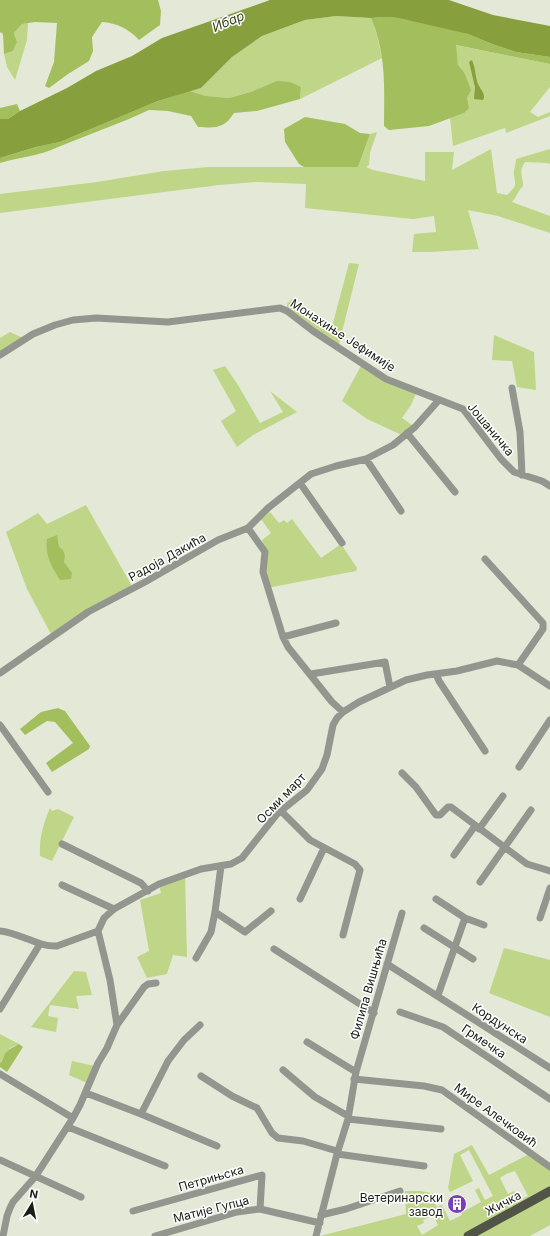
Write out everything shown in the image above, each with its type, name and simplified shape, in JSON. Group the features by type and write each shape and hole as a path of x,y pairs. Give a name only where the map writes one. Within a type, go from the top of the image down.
{"main road":[{"name":"Жичка","path":"468,1236 550,1191"}],"street":[{"name":"Монахиње Јефимије","path":"0,355 33,334 55,325 73,320 96,318 168,322 280,308 287,311 313,331 386,378 439,400"},
{"name":"Јошаничка","path":"512,388 520,432 522,475"},
{"path":"343,712 332,702 288,647 283,637 263,572 265,552 248,528 268,508 311,474 336,466 366,460 393,446 415,427 439,400"},
{"name":"Јошаничка","path":"439,400 463,409 501,459 514,472 542,481 550,486"},
{"path":"407,434 455,492"},
{"path":"366,460 402,511"},
{"path":"300,483 342,543"},
{"name":"Радоја Дакића","path":"0,673 88,612 218,540 248,528"},
{"path":"485,559 543,622 543,629 518,665"},
{"path":"283,637 336,623"},
{"name":"Осми март","path":"98,931 104,918 114,909 159,884 201,869 231,864 242,858 281,811 307,790 322,769 327,755 333,725 339,715 359,702 390,687 420,676 457,671 497,661 518,665 550,686"},
{"path":"311,674 386,662 390,687"},
{"path":"436,674 439,681 485,751"},
{"path":"518,767 550,720"},
{"path":"0,725 48,792"},
{"path":"402,773 416,787 436,815 440,816 448,807 451,807 504,848 531,866 550,871"},
{"path":"454,855 503,796"},
{"path":"480,882 531,810"},
{"path":"281,811 310,840 355,864 360,870 343,935"},
{"path":"62,844 141,883 148,891"},
{"path":"300,899 324,848"},
{"path":"196,958 210,932 216,912 221,866"},
{"path":"62,885 114,909"},
{"path":"540,918 550,888"},
{"path":"436,900 465,918 484,925"},
{"path":"216,912 245,932 271,911"},
{"name":"Филипа Вишњића","path":"316,1236 337,1153 348,1117 355,1076 402,913"},
{"path":"438,995 465,918"},
{"path":"424,928 473,959"},
{"path":"0,931 12,933 40,944 57,946 98,931 110,980 117,1025"},
{"path":"0,1009 40,944"},
{"path":"274,949 374,1014"},
{"name":"Кордунска","path":"387,964 438,995 550,1068"},
{"path":"3,1236 2,1223 13,1202 35,1176 68,1127 86,1093 98,1063 107,1048 117,1025 144,986 156,983"},
{"name":"Грмечка","path":"400,1012 443,1026 550,1099"},
{"path":"141,1114 168,1061 184,1040 200,1025"},
{"path":"307,1042 355,1076"},
{"path":"283,1070 315,1097 348,1117 441,1129"},
{"path":"0,1074 73,1118"},
{"path":"201,1076 232,1096 257,1108 272,1133 278,1138 303,1141 337,1153 424,1166"},
{"name":"Мире Алечковић","path":"355,1076 442,1090 550,1167"},
{"path":"86,1093 217,1146"},
{"path":"68,1127 165,1166"},
{"path":"0,1160 81,1197"},
{"name":"Петрињска","path":"133,1211 262,1175 260,1209"},
{"path":"322,1215 346,1209 400,1191"},
{"name":"Матије Гупца","path":"156,1236 237,1212 260,1209 320,1223"}],"shaded area":[{"path":"0,0 158,0 161,11 160,25 139,40 122,27 102,22 92,37 93,51 89,61 49,88 45,86 54,62 57,23 35,22 22,24 14,33 17,42 13,51 4,54 3,34 0,32"},
{"path":"336,16 371,18 374,23 382,58 300,99 301,87 251,92 229,98 206,96 190,91 201,88 232,57 262,36 305,20"},
{"path":"371,18 401,18 440,26 468,34 516,52 550,57 550,64 456,45 458,65 464,72 471,90 467,98 469,108 464,113 429,126 389,130 384,126 384,82 381,50 374,23"},
{"path":"28,23 27,40 15,80 7,67 4,54 13,51 17,42 14,33 22,24"},
{"path":"455,45 550,64 550,87 530,112 538,117 550,112 550,116 506,133 505,128 453,146 450,118 464,113 470,90 464,72 458,65"},
{"path":"277,81 290,82 301,87 300,99 257,111 234,113 223,125 214,127 198,127 191,116 168,111 149,110 51,150 0,163 0,158 36,147 60,142 158,101 190,91 206,96 229,98 251,92"},
{"path":"17,104 20,111 8,119 0,119 0,108"},
{"path":"305,117 345,124 360,133 370,134 358,167 304,167 299,164 285,142 284,129"},
{"path":"377,132 370,153 369,165 366,167 373,170 425,181 425,152 454,152 452,170 491,149 497,193 507,195 515,186 514,174 516,159 550,149 550,164 525,162 521,171 523,186 512,202 550,216 550,233 498,216 468,210 479,249 412,252 414,234 436,232 434,216 413,219 305,208 306,184 257,182 219,185 0,213 0,194 97,182 164,171 208,167 358,167 370,134"},
{"path":"349,263 359,264 338,348 287,311 287,304 292,299 300,305 300,312 324,327 330,334"},
{"path":"10,332 25,339 0,355 0,338"},
{"path":"494,335 534,352 536,390 517,387 512,361 492,360"},
{"path":"362,364 417,391 411,405 402,418 415,427 404,436 367,419 342,401"},
{"path":"225,366 260,423 283,412 270,391 297,412 253,435 237,447 221,421 236,411 213,370"},
{"path":"86,505 133,588 52,636 27,589 6,532 38,513 47,524"},
{"path":"270,512 279,523 284,520 287,523 292,519 321,558 341,544 357,568 356,571 267,588 265,552 262,540 271,533 261,519"},
{"path":"57,535 59,547 63,550 65,556 64,562 72,573 71,579 60,580 49,561 47,539"},
{"path":"58,708 65,711 90,746 89,749 52,772 46,763 73,743 55,722 47,721 25,735 20,729 41,712"},
{"path":"50,808 52,811 58,809 74,817 52,861 40,856 42,832"},
{"path":"185,874 187,957 173,955 167,974 147,978 137,957 149,951 140,900 161,893 159,884"},
{"path":"504,948 550,960 550,1017 489,993"},
{"path":"74,971 86,972 92,995 76,996 79,1009 50,1005 48,1016 58,1018 56,1032 31,1027"},
{"path":"0,1034 19,1044 10,1048 0,1063"},
{"path":"19,1044 23,1047 7,1072 0,1067 0,1063 5,1054 11,1048"},
{"path":"72,1061 95,1066 87,1083 69,1075"},
{"path":"472,1145 489,1175 531,1153 550,1167 550,1225 530,1236 320,1236 406,1214 405,1191 421,1191 436,1194 439,1199 434,1202 437,1207 442,1205 450,1221 481,1202 475,1190 479,1188 485,1200 493,1196 469,1150 460,1155 473,1181 450,1192 448,1188 454,1154","holes":["515,1171 528,1196 519,1200 514,1191 508,1194 500,1178","433,1215 438,1225 422,1235 417,1226 424,1223 423,1220"]}],"water":[{"name":"Ибар","path":"270,0 449,0 493,15 550,26 550,57 516,52 468,34 399,18 336,16 305,20 262,36 232,57 201,88 158,101 60,142 36,147 0,158 0,119 8,119 20,111 67,88 96,71 132,56 162,38"},
{"path":"472,60 478,83 484,94 483,100 474,99 475,87 469,62"}],"place":[{"name":"Ветеринарски завод","path":"457,1204"}]}
